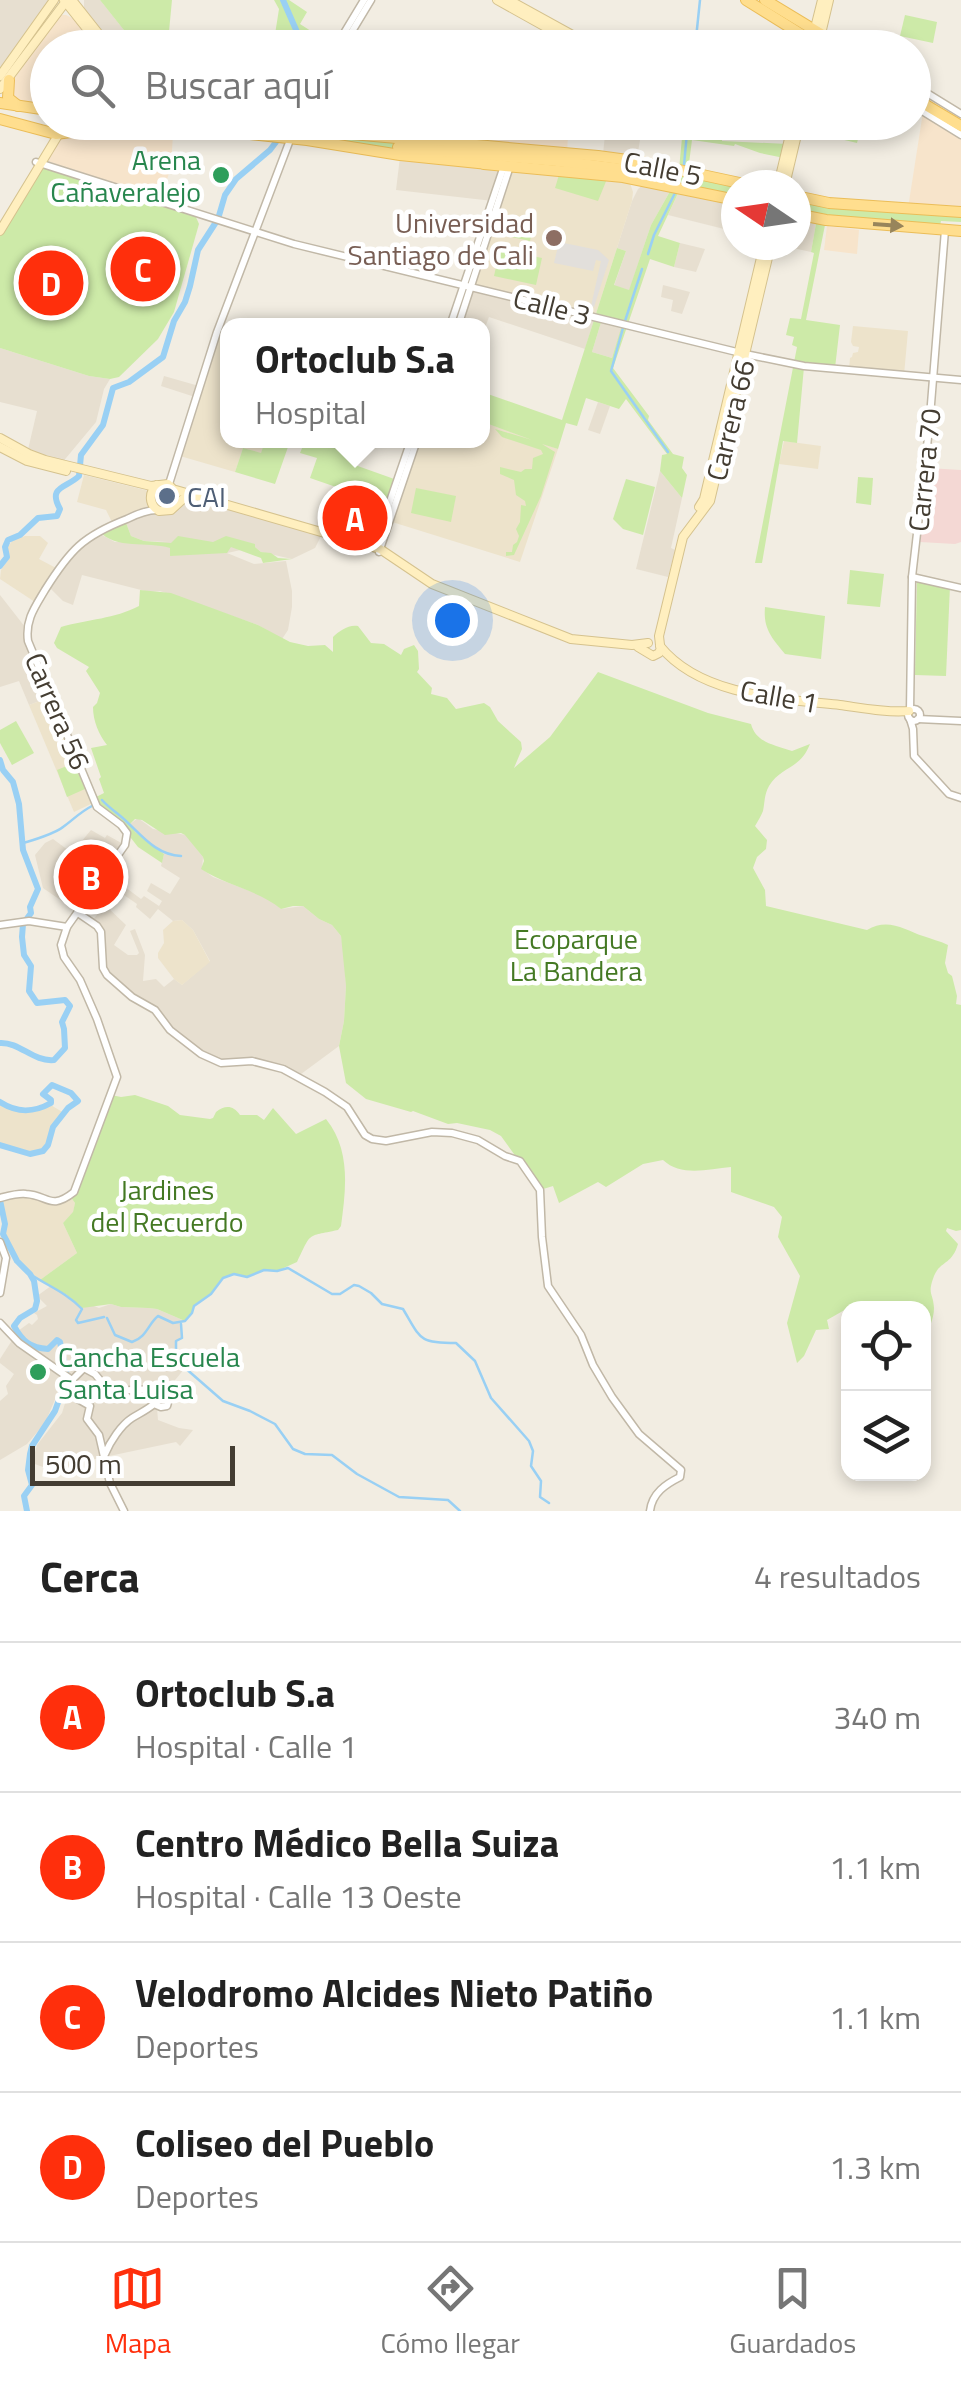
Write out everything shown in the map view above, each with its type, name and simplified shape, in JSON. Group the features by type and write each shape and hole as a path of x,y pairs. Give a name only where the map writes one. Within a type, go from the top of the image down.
{"main road":[{"path":"497,0 528,14"},
{"path":"509,0 552,29"},
{"path":"743,0 767,5 802,30"},
{"path":"818,30 825,0"},
{"path":"48,21 52,2"},
{"path":"67,2 85,30"},
{"path":"41,30 67,2"},
{"path":"67,2 87,30"},
{"path":"67,2 93,30"},
{"path":"48,21 64,14 76,20"},
{"path":"19,107 8,98 4,79 30,45"},
{"path":"0,103 30,108"},
{"path":"931,103 951,120"},
{"path":"0,119 30,127"},
{"path":"38,163 48,140"},
{"path":"0,222 52,140"},
{"name":"Calle 5","path":"333,140 400,155 488,160"},
{"path":"357,140 506,163 557,161 704,175"},
{"name":"Calle 5","path":"402,140 612,158 721,179"},
{"path":"786,170 794,140"},
{"path":"462,145 488,160"},
{"name":"Calle 5","path":"506,163 623,177 721,197"},
{"path":"811,199 961,212"},
{"path":"0,231 11,207"},
{"path":"811,217 952,230"},
{"name":"Carrera 66","path":"659,649 680,544 710,501 764,260"},
{"name":"Carrera 66","path":"648,645 654,636 679,535 704,499 742,354"},
{"path":"0,438 28,454 146,489 158,510 170,510 189,498 378,550"},
{"path":"0,447 27,461 147,486 173,487 378,550 432,584 556,634 580,641 648,645"},
{"path":"151,498 157,485"},
{"path":"173,487 177,503"},
{"name":"Calle 1","path":"648,645 650,655 659,649 707,683 760,699 914,715"}],"street":[{"path":"349,30 367,0"},
{"path":"223,318 294,140"},
{"name":"Calle 3","path":"38,163 332,254 742,354 793,365 961,380"},
{"path":"457,318 506,163"},
{"name":"Carrera 70","path":"952,230 916,578 913,729 914,754 950,794 961,798"},
{"path":"173,487 220,325"},
{"path":"378,550 411,448"},
{"path":"145,511 151,498"},
{"name":"Carrera 56","path":"78,912 117,859 127,842 127,832 98,807 26,628 30,614 78,545 96,532 145,511 158,510"},
{"path":"916,578 961,588"},
{"name":"Calle 1","path":"914,715 961,719"},
{"path":"2,1197 25,1193 54,1202 74,1192 116,1081 97,1019 60,945 78,912 101,932 107,975 132,997 156,1010 170,1030 201,1054 221,1063 252,1061 283,1068 347,1107 368,1138 386,1141 422,1133 452,1133 478,1140 520,1161 540,1190 548,1286 581,1335 612,1397 639,1434 681,1470 680,1476 658,1492 650,1511"},
{"path":"0,925 29,922 67,927"},
{"path":"0,1242 6,1258 0,1293"},
{"path":"0,1323 18,1343 69,1378"},
{"path":"69,1378 84,1368 95,1374 109,1391 157,1388 169,1399 167,1406 154,1404 129,1420 105,1454"},
{"path":"69,1378 68,1394 90,1406 86,1417 100,1435 110,1483 124,1511"}],"shaded area":[{"path":"0,0 49,0 48,5 0,76"},
{"path":"84,0 100,0 124,30 98,30 84,9"},
{"path":"59,15 66,15 84,30 47,30"},
{"path":"30,53 30,107 13,104 9,80"},
{"path":"931,117 961,135 961,212 908,208 919,140 931,140"},
{"path":"56,140 173,140 171,167 161,198 44,160"},
{"path":"415,140 452,140 452,144"},
{"path":"491,140 568,140 567,153 490,147"},
{"path":"604,140 640,140 637,158 603,154"},
{"path":"400,157 504,166 493,201 396,190"},
{"name":"Universidad Santiago de Cali","path":"510,166 630,183 632,201 595,317 471,286"},
{"path":"644,184 673,186 651,225 629,291 614,286 626,251 617,248 632,201"},
{"path":"681,187 721,196 721,228 668,215"},
{"path":"811,217 817,218 811,252"},
{"path":"827,226 859,230 857,254 824,250"},
{"path":"559,242 598,250 609,260 594,307 591,306 601,261 596,260 593,271 554,263"},
{"path":"680,243 705,249 696,272 674,267"},
{"path":"663,285 690,292 682,314 671,311 673,300 661,297"},
{"path":"471,286 595,317 585,349 489,317 461,318"},
{"path":"602,319 623,324 612,358 592,352"},
{"path":"853,326 908,331 904,375 849,369 850,358 859,347 851,342"},
{"path":"219,333 220,448 243,448 235,472 180,456"},
{"path":"0,348 110,379 96,422 61,464 27,454 37,411 0,402"},
{"path":"164,376 199,386 195,397 161,386"},
{"path":"598,402 610,406 600,434 588,430"},
{"path":"490,425 558,449 520,562 389,521 415,448 490,448"},
{"path":"784,441 821,446 818,469 779,464"},
{"path":"928,468 961,470 961,542 920,542"},
{"path":"660,471 682,498 668,577 636,569"},
{"path":"84,475 149,491 147,510 113,524 106,510 77,502"},
{"path":"189,498 321,536 315,548 292,559 255,547 227,553 254,564 286,561 292,607 288,630 282,639 258,625 160,591 149,592 82,575 73,605 48,586 68,556 99,531 115,542 169,542 131,536 125,520"},
{"path":"40,536 48,543 39,559 56,568 35,602 0,579 8,560 7,548 13,540"},
{"path":"0,595 25,627 25,643 51,697 29,705 19,681 0,687"},
{"path":"51,697 93,803 74,812 29,705"},
{"path":"138,818 153,829 186,835 203,857 202,869 213,877 269,898 281,909 303,906 332,925 341,936 346,986 339,1046 297,1077 275,1065 221,1063 179,1038 160,1014 135,1000 107,975 102,940 92,921 105,905 126,925 114,945 128,955 139,953 130,931 135,929 145,955 143,981 156,979 164,987 174,979 182,985 210,961 193,930 182,920 173,921 158,909 150,919 121,893 125,887 159,906 162,901 147,891 151,883 170,894 180,878 161,866 164,854 134,832 130,824"},
{"path":"91,830 125,845 117,859 99,850 76,880 59,869 53,877 77,893 69,906 43,888 35,855 53,839 72,853"},
{"path":"88,864 106,874 90,896 73,885"},
{"path":"182,920 193,930 210,962 182,985 158,953 164,943 163,930 173,921"},
{"path":"0,1102 22,1111 49,1104 64,1113 50,1132 46,1149 30,1154 0,1145"},
{"path":"25,1193 47,1201 70,1196 75,1203 73,1213 63,1223 77,1253 40,1280 17,1261 3,1234 0,1198"},
{"path":"51,1286 82,1308 111,1304 157,1309 185,1321 181,1322 182,1338 175,1348 176,1358 185,1368 166,1391 172,1398 167,1407 157,1408 158,1420 193,1430 180,1446 176,1442 95,1459 86,1456 74,1465 54,1471 32,1463 37,1445 62,1413 72,1381 65,1376 45,1423 27,1444 0,1460 0,1401 8,1394 6,1386 14,1374 0,1359 18,1331 38,1319 34,1313 47,1306 37,1296"}],"green space":[{"path":"100,0 172,0 169,30 124,30"},
{"path":"274,0 289,0 307,12 300,24 309,30 276,30 279,9"},
{"path":"905,15 937,22 933,43 931,30 901,30"},
{"path":"320,140 406,140 679,169 682,140 692,140 688,171 721,181 721,194 650,178 401,153"},
{"path":"692,140 788,144 784,158 735,144"},
{"path":"39,164 195,215 199,224 174,312 158,339 119,377 89,376 0,348 0,231"},
{"path":"559,175 607,179 598,201 555,188"},
{"path":"673,186 681,187 658,236 680,243 674,267 650,259 613,368 673,454 684,457 682,468 687,475 682,498 660,471 662,455 667,454 626,399 619,409 586,398 577,426 566,423 558,449 542,444 555,452 541,496 514,555 506,556 519,536 516,529 521,505 526,506 516,495 514,480 500,474 500,467 521,472 532,469 533,458 543,454 502,437 495,429 532,440 490,425 490,395 562,420 617,248 626,251 614,285 629,290 651,225","holes":["602,319 622,325 612,358 592,352"]},
{"path":"811,197 961,212 961,222 941,221 940,226 811,213"},
{"path":"498,217 533,227 530,241 493,233"},
{"path":"817,218 826,220 806,320 840,325 835,368 804,367 797,443 783,441 762,563 755,563 797,347 792,345 794,337 786,335 790,318 801,319 814,253 811,252"},
{"path":"500,249 542,258 536,285 494,276"},
{"path":"243,448 261,453 263,448 288,448 275,484 235,472"},
{"path":"302,448 361,448 355,465 397,480 388,505 310,478 317,458 300,453"},
{"path":"858,477 873,478 871,505 856,503"},
{"path":"626,479 655,487 643,535 623,529 613,519"},
{"path":"416,488 456,496 451,522 411,513"},
{"path":"125,520 131,536 144,541 171,543 178,536 213,542 226,536 255,544 261,552 278,558 292,559 263,563 261,558 231,547 227,553 170,556 170,548 114,541 99,531"},
{"path":"850,570 884,574 880,607 847,604"},
{"path":"917,578 950,586 946,676 915,675"},
{"name":"Ecoparque La Bandera","path":"140,590 171,593 258,625 290,642 325,645 333,652 333,637 344,628 355,626 371,643 384,644 401,655 414,645 418,651 417,672 432,688 431,694 447,698 456,709 484,703 521,742 514,768 550,737 598,672 708,713 751,724 757,735 773,745 792,751 810,744 801,759 769,786 755,826 767,840 766,849 753,868 765,890 766,906 867,930 896,926 948,945 945,963 952,976 956,1004 961,1005 961,1230 946,1231 958,1244 953,1256 934,1276 931,1322 931,1301 841,1301 841,1312 827,1320 829,1329 816,1330 797,1363 787,1323 800,1276 778,1237 782,1217 774,1207 731,1192 731,1167 695,1171 678,1169 663,1160 643,1164 606,1187 598,1182 559,1203 553,1186 540,1190 501,1136 366,1099 346,1083 339,1046 346,986 341,936 332,925 303,906 281,909 211,875 201,869 203,857 185,835 165,835 135,819 130,824 164,854 162,863 138,847 100,810 94,798 104,793 91,748 107,745 93,712 100,693 86,671 89,667 54,643 61,627 139,606"},
{"path":"765,607 825,616 821,659 785,654 767,627"},
{"path":"16,721 34,753 12,765 0,743 0,730"},
{"path":"74,763 85,789 67,797 57,770"},
{"name":"Jardines del Recuerdo","path":"111,1095 135,1095 168,1106 180,1115 210,1119 229,1107 240,1115 257,1115 264,1120 273,1108 296,1134 326,1119 343,1157 341,1226 311,1237 297,1262 277,1271 223,1278 211,1294 194,1306 185,1321 157,1309 111,1304 82,1308 40,1280 77,1253 63,1223 73,1212 75,1203 70,1196"}],"waterway":[{"path":"283,0 296,30"},
{"path":"697,30 700,0"},
{"path":"684,165 686,140"},
{"path":"0,566 7,557 8,540 20,535 38,518 57,516 57,492 79,476 81,455 103,425 113,388 129,382 163,357 174,321 185,302 198,250 218,219 225,195 236,179 276,142"},
{"path":"648,254 675,193"},
{"path":"625,321 642,269"},
{"path":"623,328 611,371 668,452"},
{"path":"0,760 13,782 23,850 38,889 31,913 23,924 24,955 31,966 29,991 37,1003 65,1000 70,1006 62,1022 65,1048 54,1060 0,1043"},
{"path":"102,800 151,844 181,856"},
{"path":"23,843 60,829 92,806"},
{"path":"0,1102 19,1110 38,1109 51,1103 43,1094 52,1085 71,1093 78,1101 53,1127 43,1151 30,1154 0,1145"},
{"path":"0,1200 3,1234 17,1261 34,1281 37,1301 35,1309 14,1326 24,1340 36,1347 48,1349 57,1340 60,1342 67,1377 55,1411 32,1446 28,1470 32,1485 24,1496 27,1511"},
{"path":"107,1318 115,1335 132,1342 158,1316 173,1323 185,1321 194,1306 211,1294 223,1278 234,1274 247,1277 264,1270 288,1268 332,1294 359,1286 382,1304 403,1309 422,1337 456,1343 475,1361 491,1398 529,1441 533,1451 531,1466 541,1481 540,1497 549,1503"},
{"path":"30,1274 82,1309 78,1323 104,1317"},
{"path":"181,1324 182,1338 176,1341 176,1358 184,1367 223,1401 275,1424 293,1449 305,1454 332,1455 399,1497 448,1500 460,1511"}],"place":[{"name":"Arena Cañaveralejo","path":"221,175"},
{"name":"Universidad Santiago de Cali","path":"554,238"},
{"name":"Velodromo Alcides Nieto Patiño","path":"143,269"},
{"name":"Coliseo del Pueblo","path":"51,283"},
{"name":"CAI","path":"167,496"},
{"name":"Ortoclub S.a","path":"355,518"},
{"name":"Centro Médico Bella Suiza","path":"91,877"},
{"name":"Cancha Escuela Santa Luisa","path":"38,1372"}]}
